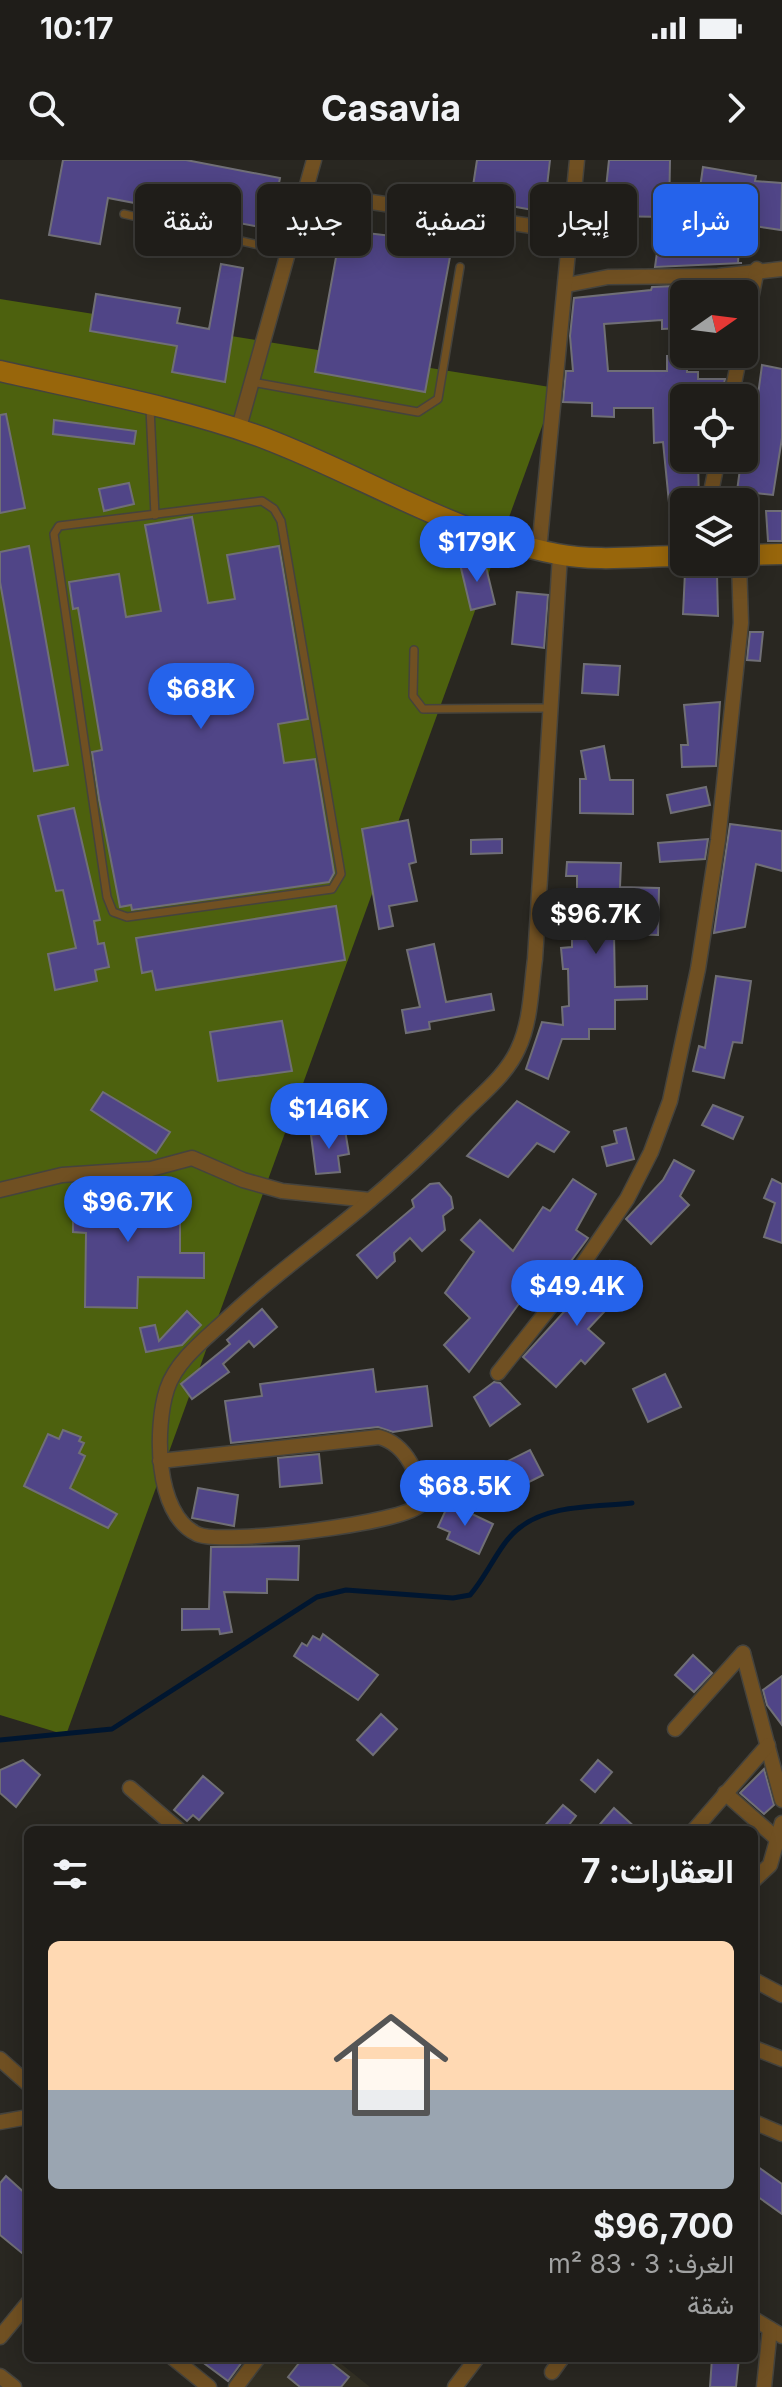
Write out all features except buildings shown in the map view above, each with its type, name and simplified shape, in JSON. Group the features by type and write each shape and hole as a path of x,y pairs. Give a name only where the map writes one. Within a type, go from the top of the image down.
{"main road":[{"path":"0,371 149,406 263,438 444,518 539,550 560,555 670,556"},
{"path":"758,555 782,554"}],"street":[{"path":"307,184 314,160"},
{"path":"575,184 577,160"},
{"path":"371,202 530,226"},
{"path":"238,431 288,256"},
{"path":"539,550 569,256"},
{"path":"567,285 608,277 718,276 757,269 782,269"},
{"path":"755,280 757,269"},
{"path":"160,1461 379,1437 396,1444 408,1458 419,1486 421,1504 414,1511 391,1518 257,1536 207,1538 194,1534 180,1517 169,1495 160,1461 161,1417 168,1387 176,1370 255,1293 370,1200 498,1078 523,1038 535,959 560,555"},
{"path":"498,1373 574,1277 627,1199 651,1152 670,1101 698,969 718,840 725,745 741,623 739,576"},
{"path":"0,1190 62,1175 151,1169 192,1158 243,1180 282,1191 370,1200"},
{"path":"675,1729 743,1653 782,1800"},
{"path":"697,1826 768,1745"},
{"path":"130,1788 174,1826"},
{"path":"725,1793 777,1839"},
{"path":"758,1876 770,1865 782,1823"},
{"path":"758,1982 782,1995"},
{"path":"758,2050 782,2059"},
{"path":"0,2059 24,2080"},
{"path":"0,2122 24,2118"},
{"path":"758,2124 782,2134"},
{"path":"0,2337 24,2308"},
{"path":"758,2321 776,2332 764,2387"},
{"path":"178,2362 209,2387"},
{"path":"236,2387 255,2362"},
{"path":"455,2387 474,2362"},
{"path":"552,2372 559,2362"},
{"path":"0,2376 14,2387"}],"lane":[{"path":"124,214 257,245"},
{"path":"252,382 418,412 429,408 438,399 460,267"},
{"path":"149,406 155,515"},
{"path":"262,501 274,509 281,521 339,856 341,874 332,889 127,917 113,912 107,897 54,534 59,526 155,515 262,501"},
{"path":"414,650 413,696 423,709 551,708"}],"shaded area":[{"path":"263,2362 339,2362 370,2387 243,2387"}],"green space":[{"path":"0,299 556,388 66,1735 0,1715"}],"waterway":[{"path":"0,1740 112,1729 317,1597 346,1590 453,1598 470,1595 511,1535 530,1521 572,1508 632,1503"}]}
